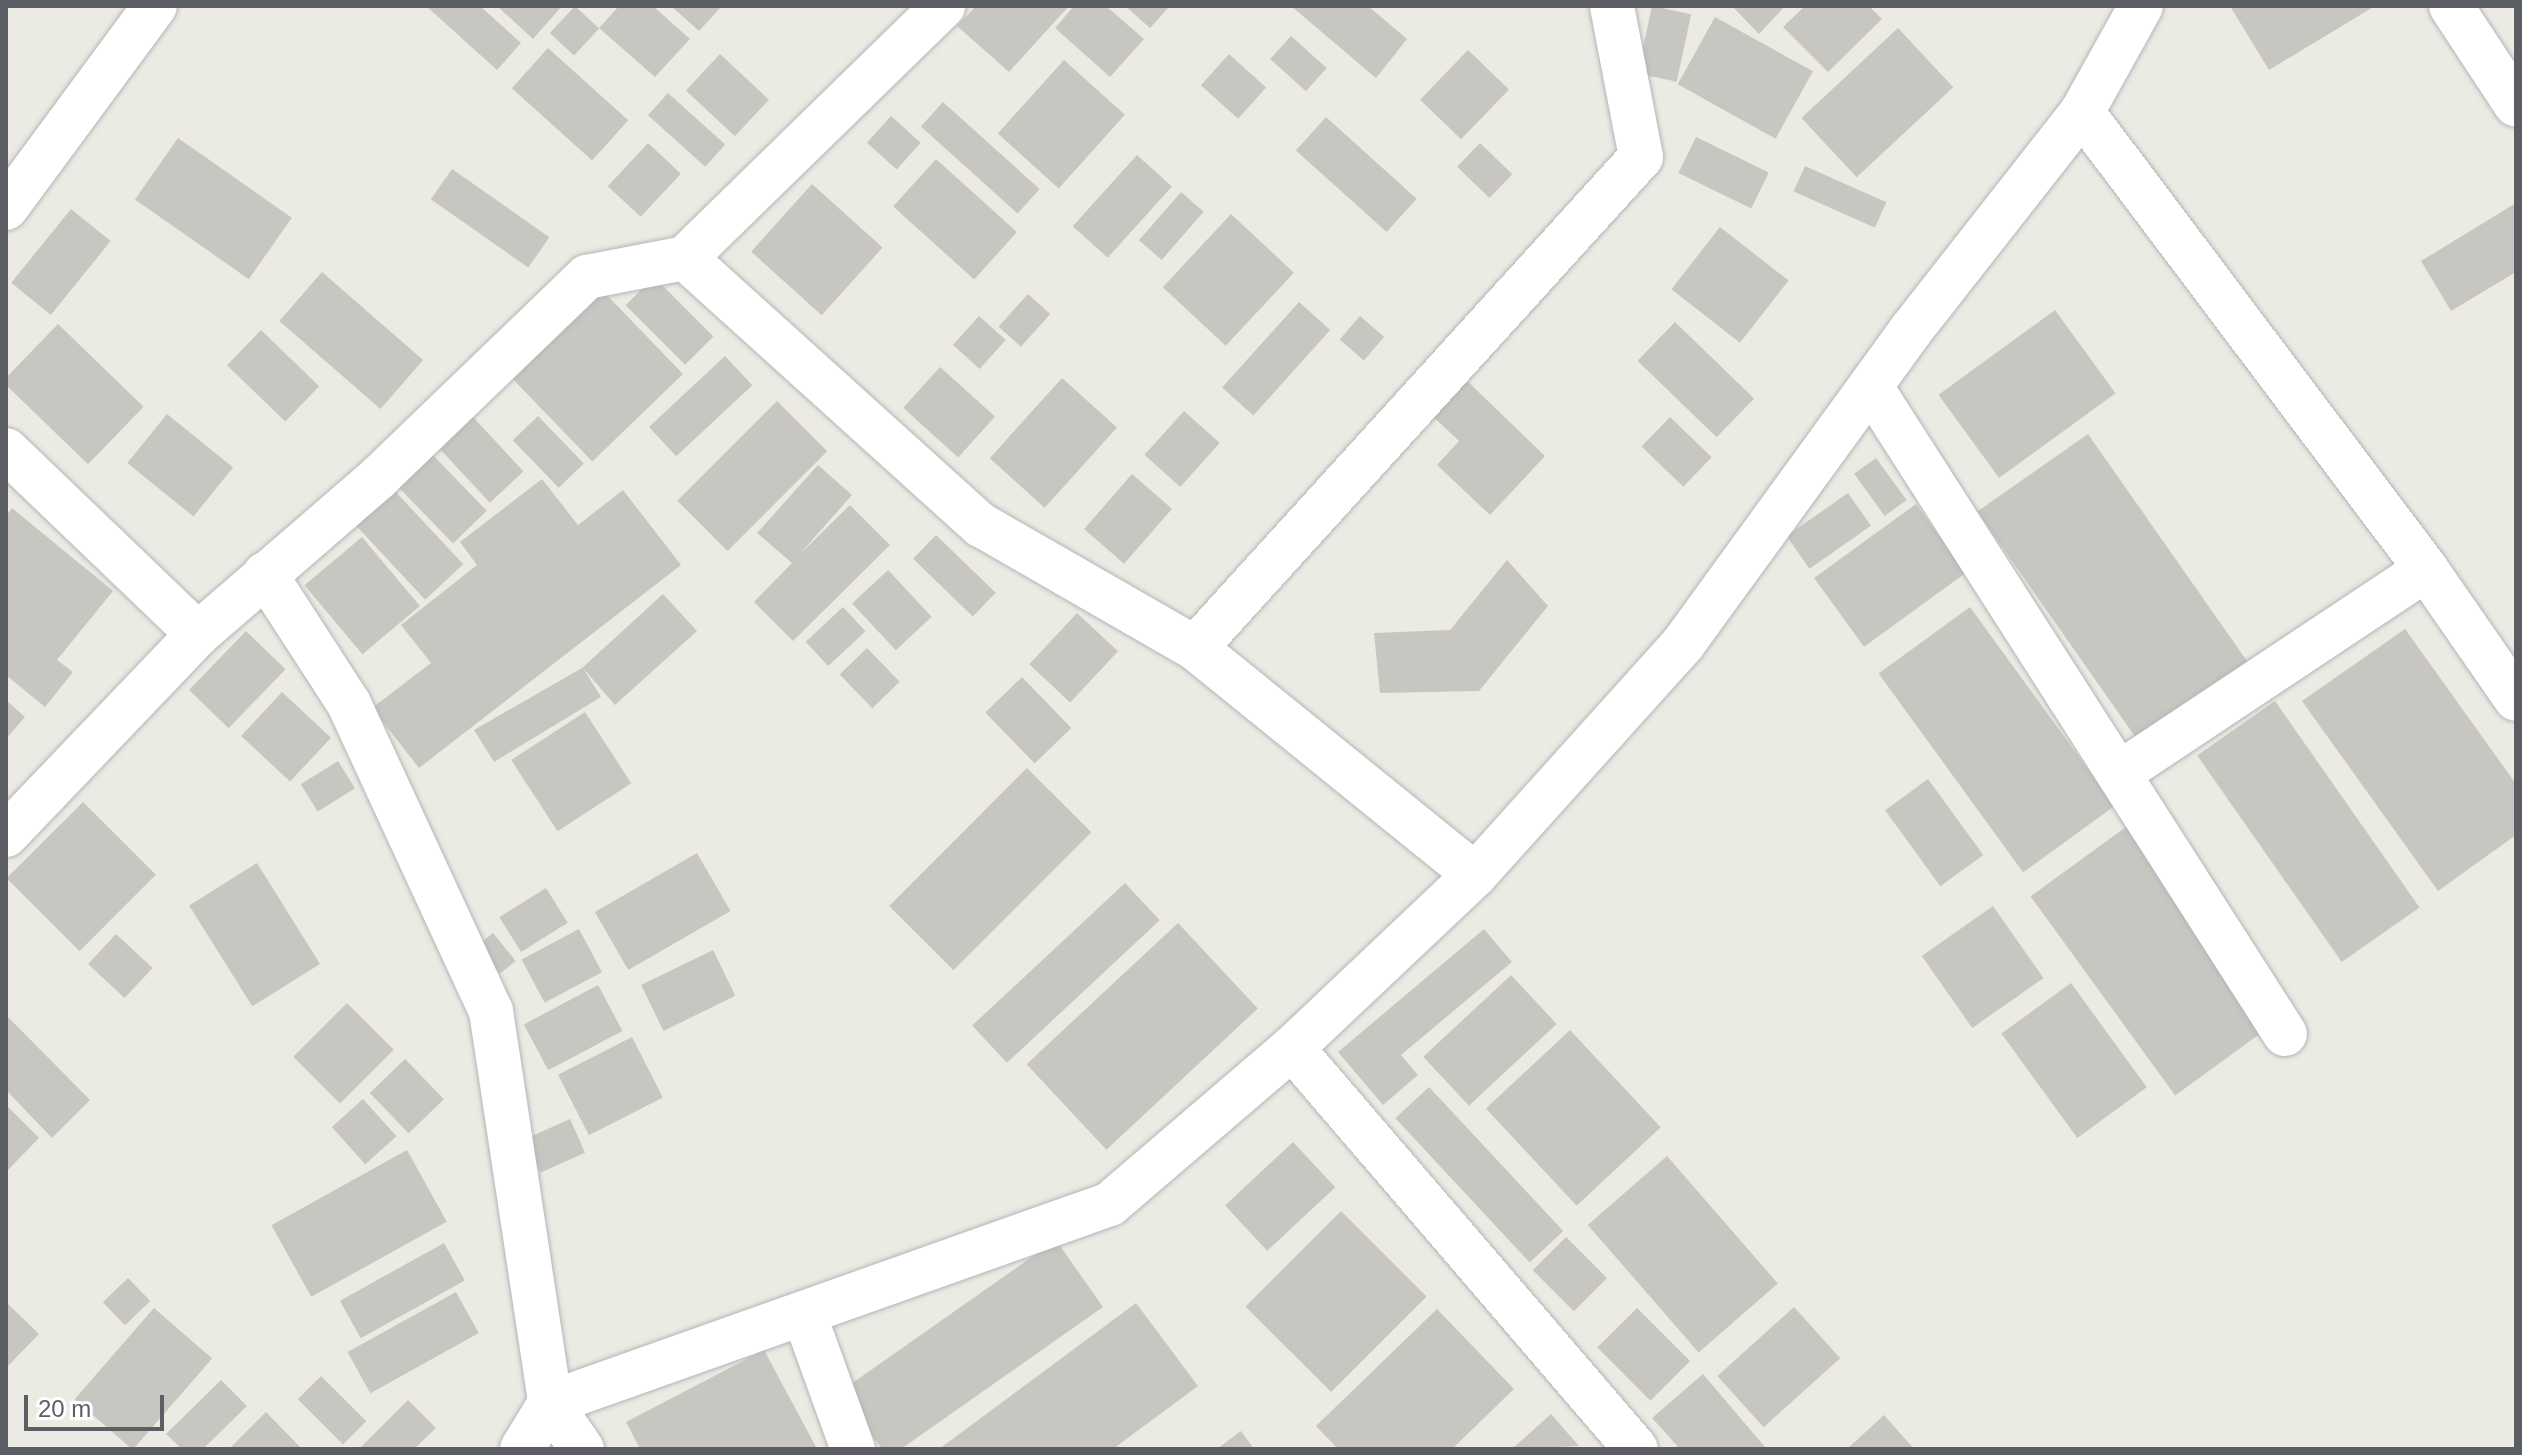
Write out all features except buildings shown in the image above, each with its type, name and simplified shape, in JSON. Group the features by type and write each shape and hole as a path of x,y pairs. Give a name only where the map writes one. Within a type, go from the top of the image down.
{"street":[{"path":"6,208 155,6"},
{"path":"6,835 198,634 379,477 587,277 685,258 943,6"},
{"path":"1195,648 1641,157 1612,6"},
{"path":"522,1449 550,1403 1110,1204 1292,1048 1475,875 1683,644 1871,387 2082,112 2141,6"},
{"path":"2451,6 2516,105"},
{"path":"2082,112 2426,569 2516,699"},
{"path":"685,258 981,525 1195,648 1475,875"},
{"path":"1871,387 2121,772 2285,1034"},
{"path":"6,450 198,634"},
{"path":"2121,772 2426,569"},
{"path":"265,574 349,704 491,1011 550,1403 582,1449"},
{"path":"1292,1048 1636,1449"},
{"path":"804,1314 853,1449"}]}
